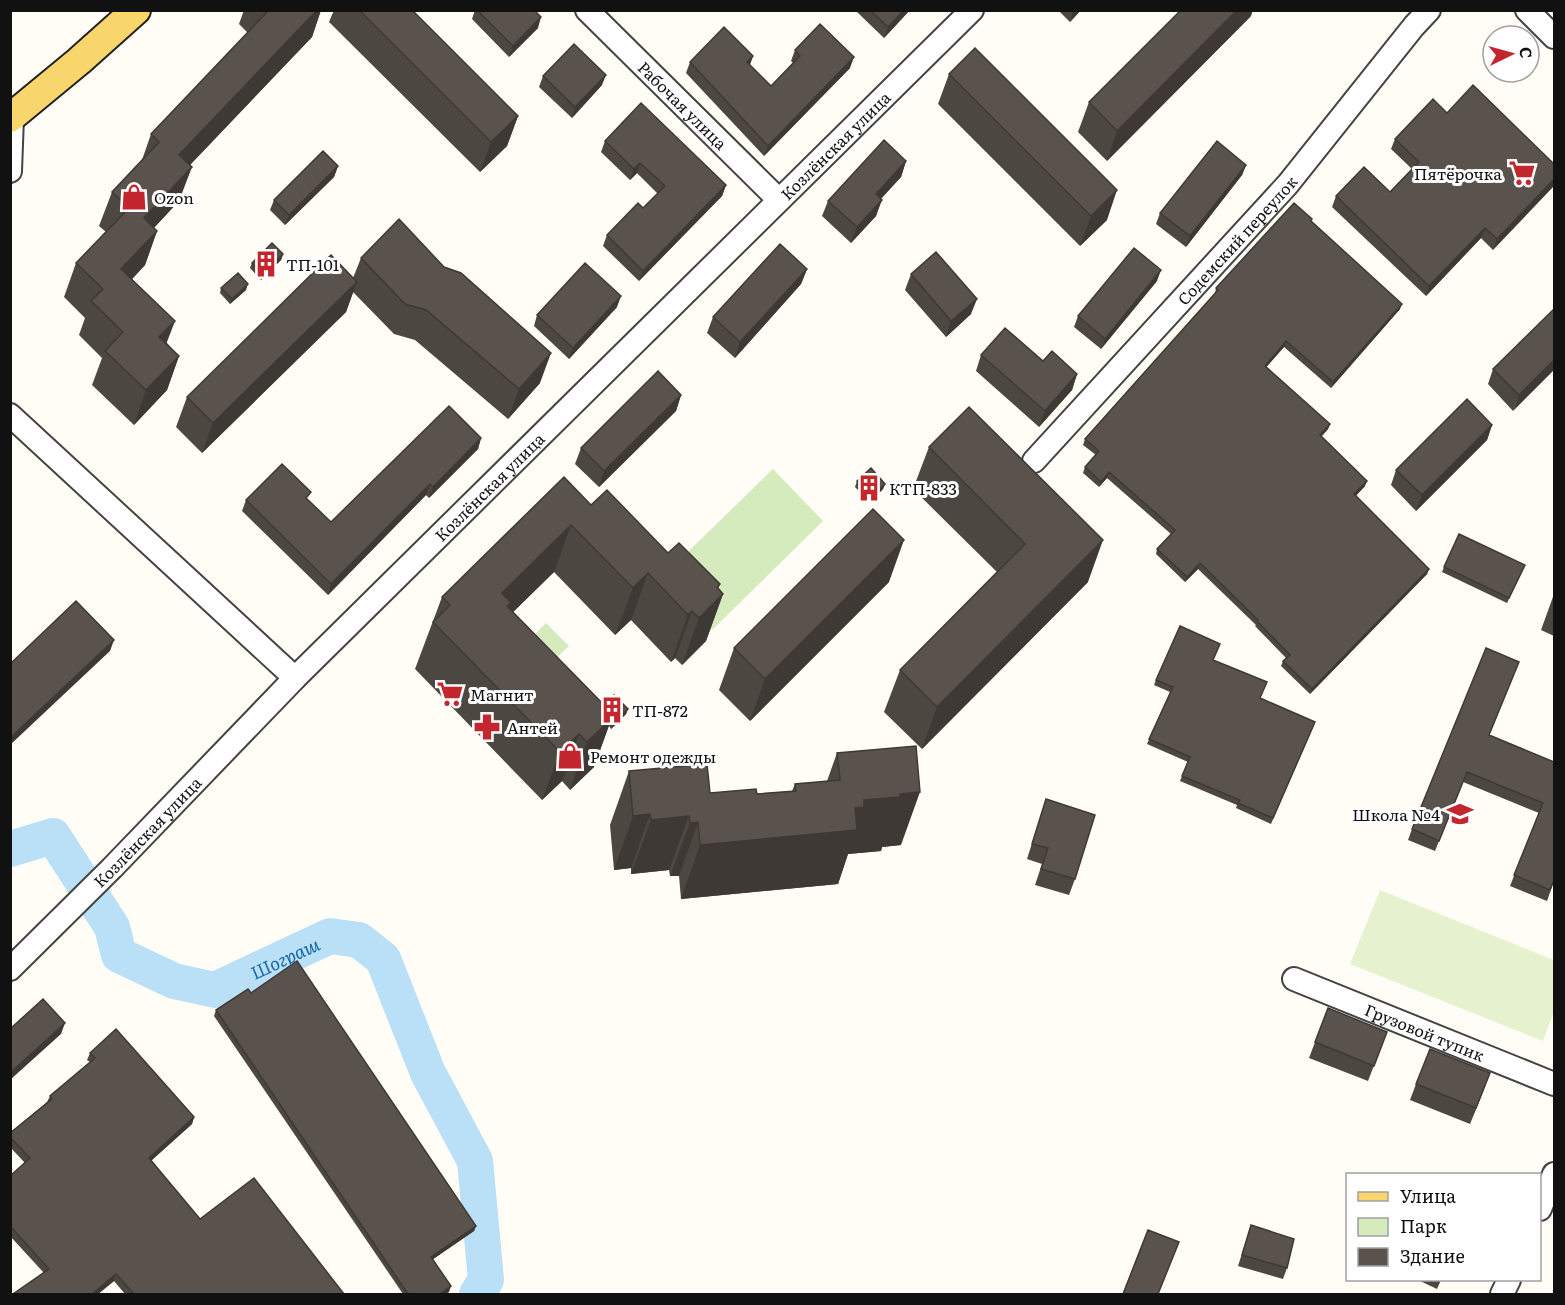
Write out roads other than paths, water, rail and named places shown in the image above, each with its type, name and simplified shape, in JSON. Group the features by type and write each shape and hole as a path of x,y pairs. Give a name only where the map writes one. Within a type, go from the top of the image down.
{"main road":[{"path":"11,118 136,10"}],"street":[{"name":"Рабочая улица","path":"587,10 779,200"},
{"name":"Козлёнская улица","path":"10,969 112,868 295,678 972,10"},
{"name":"Содемский переулок","path":"1034,461 1288,184 1429,10"},
{"path":"1527,10 1554,37"},
{"path":"10,171 11,118"},
{"path":"10,415 295,678"},
{"name":"Грузовой тупик","path":"1294,979 1554,1084"},
{"path":"1541,1204 1554,1174"}],"waterway":[{"name":"Шограш","path":"10,849 53,836 112,927 119,955 174,981 215,990 330,936 359,940 383,959 428,1073 475,1161 486,1280 477,1294"}],"place":[{"name":"Пятёрочка","path":"1522,173"},
{"name":"Ozon","path":"134,197"},
{"name":"ТП-101","path":"266,264"},
{"name":"КТП-833","path":"869,488"},
{"name":"Магнит","path":"450,694"},
{"name":"ТП-872","path":"612,710"},
{"name":"Антей","path":"487,727"},
{"name":"Ремонт одежды","path":"570,756"},
{"name":"Школа №4","path":"1460,814"}]}
